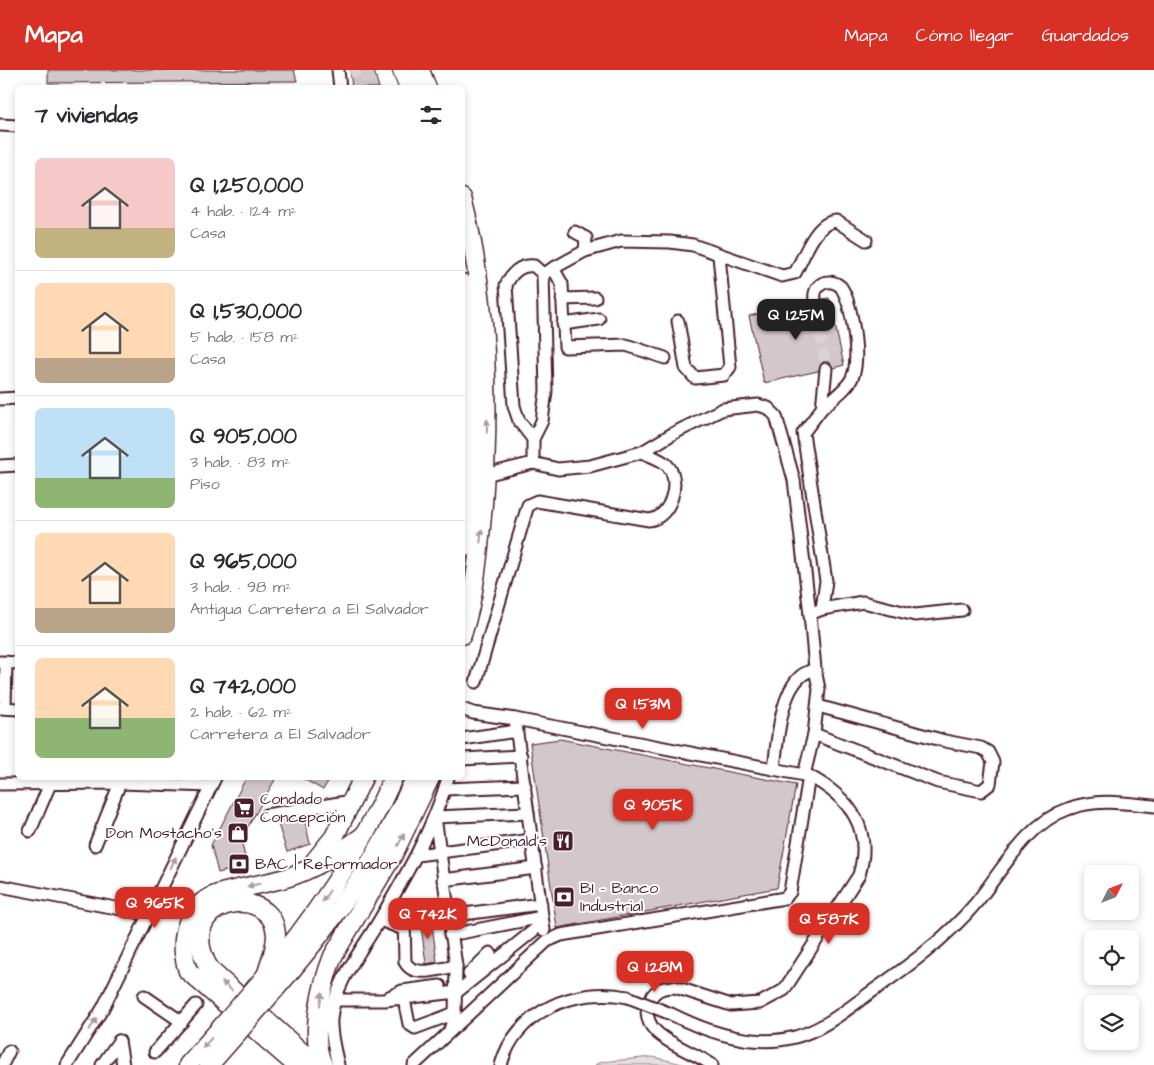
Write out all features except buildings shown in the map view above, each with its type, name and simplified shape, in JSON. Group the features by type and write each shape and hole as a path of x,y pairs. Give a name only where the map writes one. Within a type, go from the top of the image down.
{"highway":[{"path":"402,70 408,85"},
{"path":"420,70 426,85"},
{"path":"465,208 470,226 487,361 487,443 480,546 465,620"},
{"path":"465,310 470,356 469,477 465,518"},
{"path":"465,376 470,356"},
{"path":"301,872 324,851 361,780"},
{"path":"266,976 310,919 362,836 392,780"},
{"path":"209,1065 258,998 311,946 365,870 414,780"},
{"path":"323,1065 319,1044 320,1000 333,956 408,828 429,780"},
{"path":"296,1065 276,1056 188,971 183,952 183,939 192,914 210,898 301,872 329,859 362,836"},
{"path":"258,998 266,976 276,935 274,925 267,914 258,907 245,903 231,902 217,908 206,918 200,942 201,955 210,970 316,1065"},
{"path":"311,946 352,925"},
{"path":"188,1065 234,1029"},
{"path":"228,1065 234,1029"}],"street":[{"path":"340,85 342,72"},
{"path":"0,125 15,126"},
{"path":"548,271 585,251 621,241 670,242 693,246 782,276 795,273 819,229 827,223 836,222 866,240"},
{"path":"574,232 586,238 585,251"},
{"path":"678,322 686,368 689,374 695,378 724,375 730,367 719,256"},
{"path":"533,439 519,421 514,406 506,285 513,273 528,265 548,271 562,284 563,324 566,347 626,345 665,358"},
{"path":"533,463 533,439 542,421 546,390 548,271"},
{"path":"815,301 815,291 822,283 832,282 841,287 852,320 856,352 852,378 822,408 803,433 826,581 822,609"},
{"path":"562,299 595,298"},
{"path":"563,324 599,319"},
{"path":"822,408 826,369"},
{"path":"0,399 15,398"},
{"path":"414,1065 450,1030 509,979 547,941 561,935 784,898 790,892 818,706 819,689 815,669 794,480 776,416 772,412 758,405 723,409 674,433 642,452 590,466 558,469 533,463 485,475"},
{"path":"476,682 528,504 537,501 649,520 657,518 666,510 672,495 674,478 665,463 642,452"},
{"path":"0,466 15,465"},
{"path":"810,614 822,609 863,602 914,615 962,610"},
{"path":"8,662 2,708 15,709"},
{"path":"774,769 780,728 790,690 801,676 815,669"},
{"path":"814,734 938,782 981,791 988,787 992,780 993,762 988,752 981,748 945,741 818,706"},
{"path":"466,713 515,719 807,776 823,784 849,807 860,825 864,854 859,875 784,990 760,1003 731,1005 687,989 666,987 657,990 650,1001 648,1019 654,1031 712,1065"},
{"path":"515,719 547,941"},
{"path":"465,739 517,731"},
{"path":"465,759 521,756"},
{"path":"338,1065 331,1019 336,1000 348,972 417,855 435,817 448,780"},
{"path":"0,784 213,782 147,914 103,1008 66,1065"},
{"path":"30,831 50,784"},
{"path":"95,846 120,784"},
{"path":"445,790 525,786"},
{"path":"266,815 352,800"},
{"path":"492,1065 502,1060 527,1020 541,1010 582,996 610,993 628,997 694,1025 742,1039 795,1037 816,1029 840,1015 922,956 940,940 975,904 1025,841 1052,816 1068,808 1107,802 1154,806"},
{"path":"435,817 528,813"},
{"path":"435,817 438,854 444,880 450,935 456,966 455,1013 450,1030"},
{"path":"417,855 438,854 532,840"},
{"path":"444,880 536,868"},
{"path":"0,886 147,914"},
{"path":"456,966 418,972 412,969 406,962 404,918 417,910 447,911 541,904"},
{"path":"380,920 403,929"},
{"path":"450,935 543,920"},
{"path":"403,995 457,989 543,920"},
{"path":"457,989 490,953"},
{"path":"336,1000 385,1000 440,986"},
{"path":"403,995 409,1024 415,1028 455,1013"},
{"path":"144,996 182,1022"},
{"path":"155,1052 196,1005"},
{"path":"102,1065 119,1041 123,1065"},
{"path":"2,1065 10,1051"}],"shaded area":[{"path":"653,1057 687,1065 595,1065 600,1062"}],"tunnel":[{"path":"350,72 360,70"},
{"path":"815,301 826,369"}],"place":[{"name":"Condado Concepción","path":"244,808"},
{"name":"Don Mostacho’s","path":"238,833"},
{"name":"McDonald's","path":"563,841"},
{"name":"BAC | Reformador","path":"239,864"},
{"name":"BI - Banco Industrial","path":"564,897"}]}
